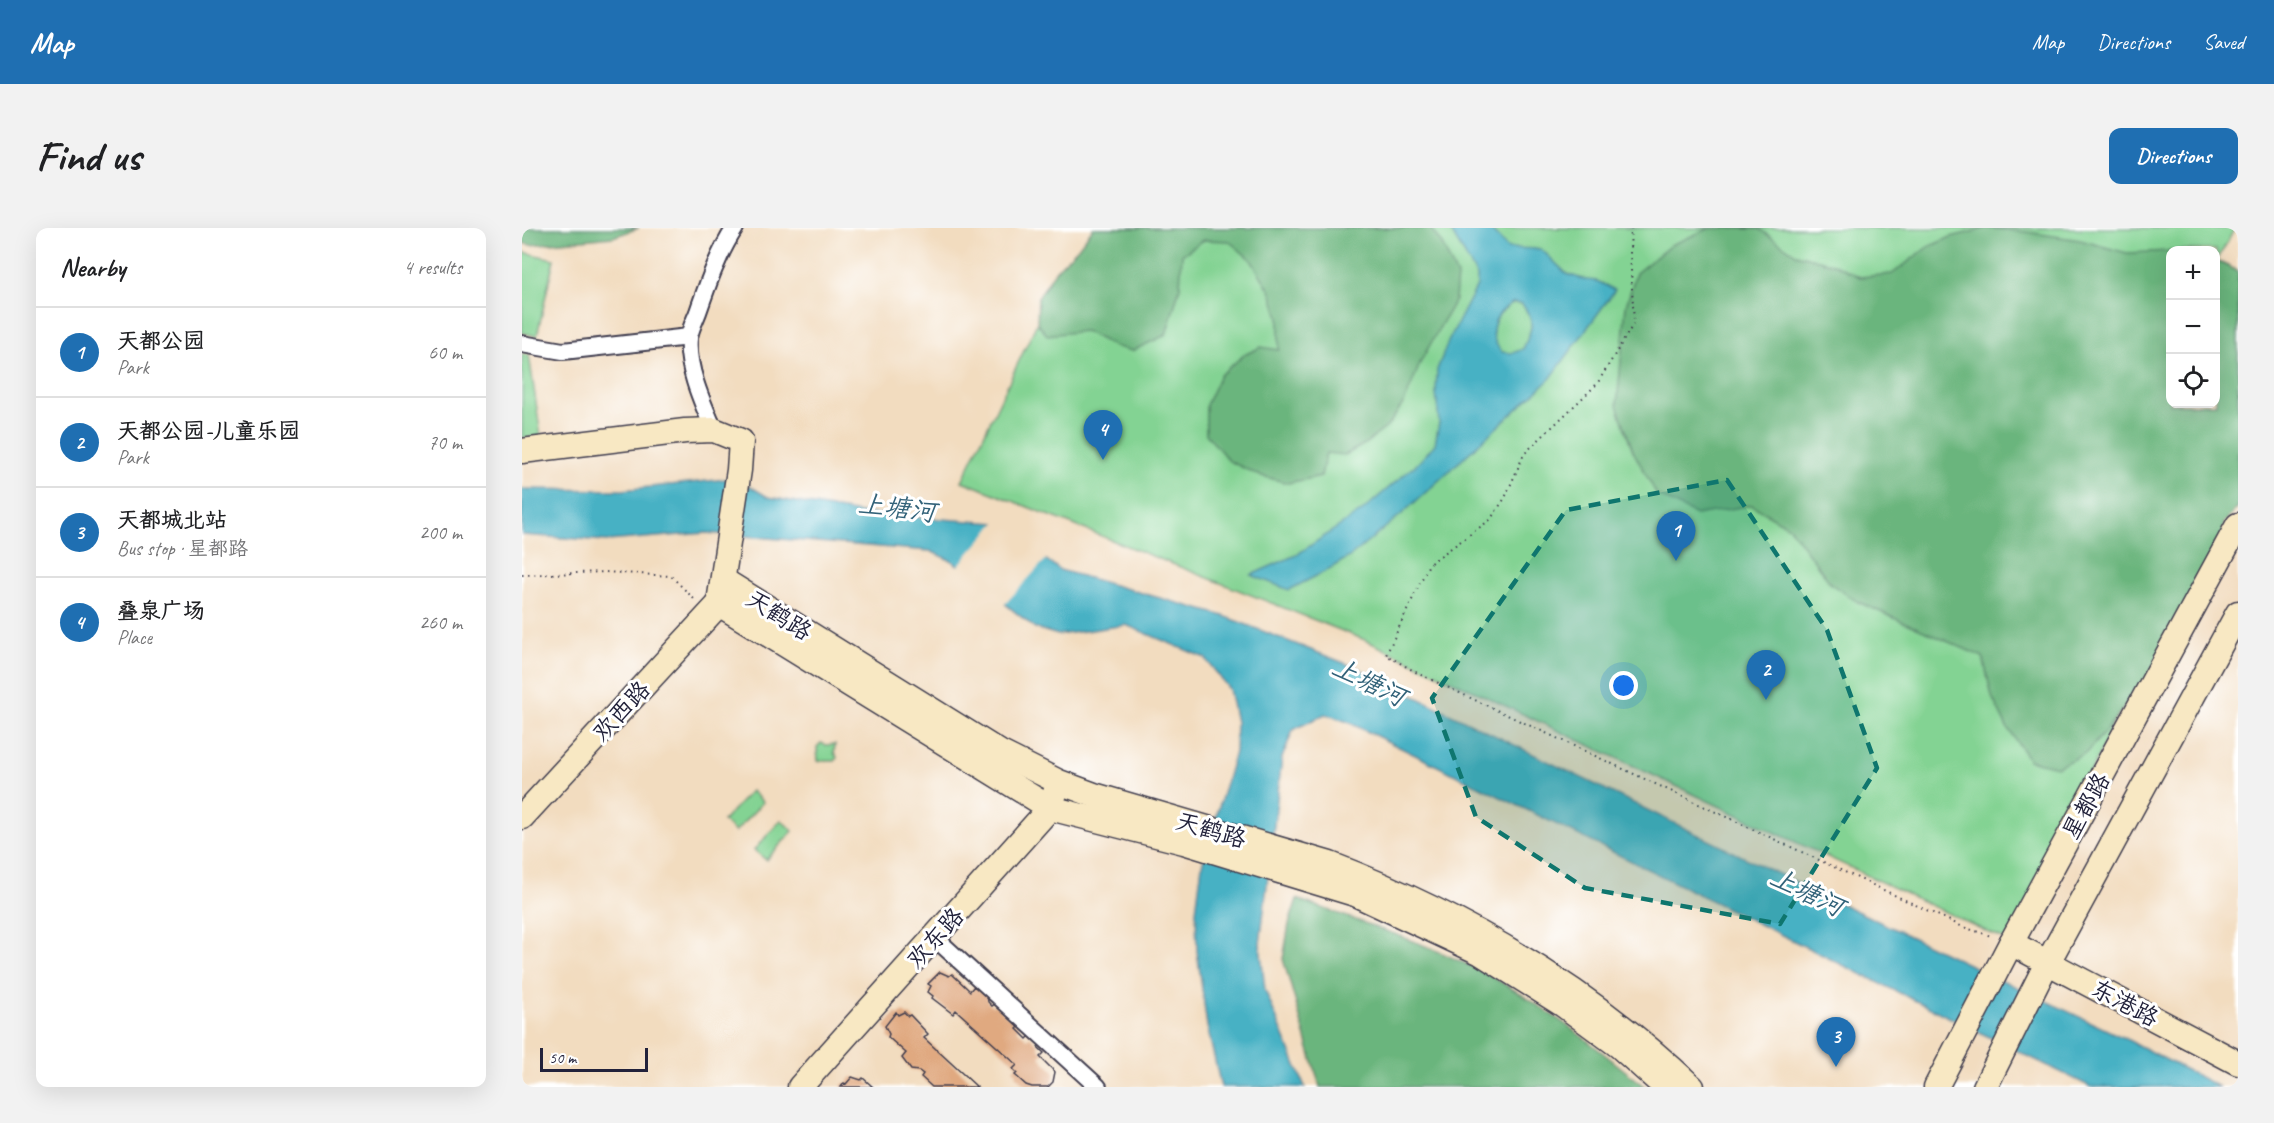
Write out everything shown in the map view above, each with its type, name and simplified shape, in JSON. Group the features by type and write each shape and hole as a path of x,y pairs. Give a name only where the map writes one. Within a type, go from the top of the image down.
{"main road":[{"name":"天鹤路","path":"522,451 714,430 741,441 728,547 717,600"},
{"name":"星都路","path":"1936,1087 2009,947 2238,525"},
{"name":"天鹤路","path":"717,600 1059,782 1301,876 1355,894 1481,953 1572,1011 1619,1046 1665,1087"},
{"name":"天鹤路","path":"717,600 1050,808 1185,832 1330,864 1449,916 1556,979 1646,1045 1692,1087"},
{"name":"欢西路","path":"523,814 717,600"},
{"name":"星都路","path":"1991,1077 2045,968 2238,613"},
{"name":"欢东路","path":"800,1087 1050,808 1059,782"},
{"name":"东港路","path":"2009,947 2045,968 2238,1063"}],"street":[{"path":"714,430 699,394 690,358 689,337 707,285 725,243 735,228"},
{"path":"522,344 563,351 689,337"},
{"path":"935,938 1098,1087"}],"path":[{"path":"1631,228 1634,323 1597,384 1524,454 1505,498 1490,520 1429,564 1386,655 1419,674 2009,947"},
{"path":"522,575 605,572 671,576 717,600"}],"highlighted area":[{"path":"1727,480 1827,630 1877,768 1780,924 1585,888 1476,817 1432,698 1566,510"}],"green space":[{"path":"522,228 639,228 613,237 530,245 522,243"},
{"path":"1093,228 1430,228 1442,244 1457,276 1455,300 1421,361 1405,401 1387,427 1345,455 1326,453 1321,476 1288,483 1258,475 1229,461 1206,434 1206,405 1220,375 1244,355 1261,347 1279,350 1279,317 1271,292 1251,260 1229,241 1204,240 1182,255 1180,287 1166,335 1132,351 1113,346 1085,331 1047,335 1037,323 1038,298 1055,271 1078,248"},
{"path":"1096,228 2235,228 2220,256 2220,246 2166,246 2166,408 2220,408 2220,262 2238,271 2238,456 2011,943 1365,640 962,481 1037,323"},
{"path":"1710,228 1759,229 1796,254 1837,265 1860,277 1892,274 1928,247 1951,237 1987,228 2080,240 2127,253 2166,251 2166,408 2220,408 2220,263 2238,271 2238,507 2224,523 2222,543 2148,677 2086,753 2057,767 2029,760 2007,727 1992,697 1983,657 1858,602 1831,584 1789,527 1752,505 1696,515 1657,495 1633,451 1617,405 1626,306 1636,273 1671,245"},
{"path":"522,252 554,259 537,336 522,333"},
{"path":"522,354 529,355 541,436 522,438"},
{"path":"821,743 835,744 834,753 837,757 835,761 818,761 817,747"},
{"path":"751,791 763,802 735,832 723,821"},
{"path":"781,820 793,831 766,860 754,850"},
{"path":"1297,899 1427,947 1477,969 1557,1018 1645,1087 1320,1087 1283,959 1289,924"}],"water":[{"path":"1449,228 1489,228 1508,248 1541,249 1567,274 1597,281 1615,290 1550,379 1403,513 1351,556 1289,590 1251,575 1296,555 1362,511 1420,461 1435,444 1439,423 1436,393 1437,370 1448,342 1477,286 1477,276","holes":["1512,303 1522,304 1531,321 1529,336 1523,349 1513,353 1502,352 1494,338 1496,319"]},
{"name":"上塘河","path":"736,478 768,497 860,513 997,523 1060,570 1224,616 1357,668 1764,867 2124,1038 2219,1087 2091,1087 1348,722 1325,714 1293,730 1282,758 1260,944 1265,990 1305,1087 1221,1087 1207,1026 1197,951 1196,911 1202,865 1235,752 1236,722 1229,689 1205,658 1126,625 1058,635 1035,628 952,561 930,551 706,533 607,541 522,535 522,489 622,490"}],"pier":[{"path":"998,520 1048,557 1003,606 956,568"}],"building":[{"path":"940,972 949,976 952,974 970,991 974,986 981,990 987,995 988,1002 992,1006 995,1004 1019,1027 1017,1029 1027,1039 1030,1036 1039,1045 1038,1047 1044,1053 1040,1057 1055,1072 1053,1082 1048,1087 1026,1085 1015,1075 1017,1073 1013,1069 1017,1065 956,1010 953,1014 932,998 933,996 928,992 931,986 928,984"},
{"path":"896,1012 898,1015 904,1012 910,1015 928,1034 924,1038 977,1087 932,1087 921,1077 923,1074 911,1070 902,1058 906,1053 888,1037 885,1026"},
{"path":"852,1077 861,1080 863,1078 873,1087 841,1087"}],"place":[{"name":"叠泉广场","path":"1103,460"},
{"name":"天都公园","path":"1676,561"},
{"name":"天都公园-儿童乐园","path":"1766,700"},
{"name":"天都城北站","path":"1836,1067"}]}
